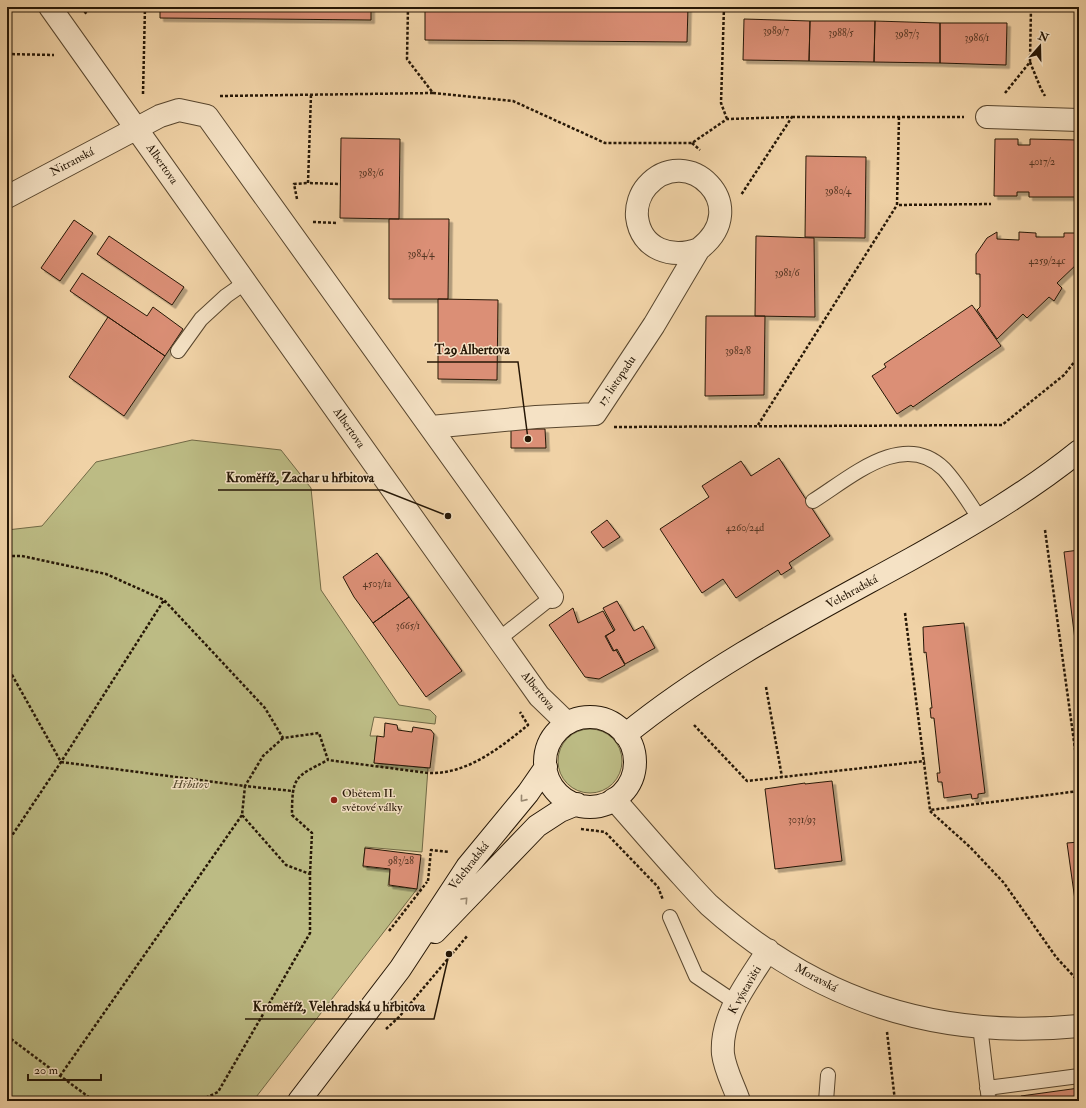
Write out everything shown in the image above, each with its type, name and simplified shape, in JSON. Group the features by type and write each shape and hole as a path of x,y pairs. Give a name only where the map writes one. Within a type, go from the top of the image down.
{"street":[{"name":"Albertova","path":"50,7 539,696 567,723"},
{"path":"137,128 160,116 179,110 207,116 552,597"},
{"path":"987,116 1071,120"},
{"name":"Nitranská","path":"7,197 137,128"},
{"name":"17. listopadu","path":"431,427 536,417 595,414 654,325 699,249 710,240 718,228 720,215 719,201 713,189 704,179 692,172 678,171 665,173 652,180 644,190 638,202 637,216 641,230 648,241 659,249 672,254 686,253 699,249"},
{"name":"Velehradská","path":"625,735 695,682 980,519 1031,488 1079,451"},
{"name":"Velehradská","path":"594,717 607,720 619,727 625,735 634,751 635,764 632,778 625,790 614,799 603,805 590,806 577,804 565,799 549,780 546,767 546,754 550,742 557,731 567,723 580,718 594,717"},
{"name":"Velehradská","path":"299,1101 400,969 462,873 528,793 546,767"},
{"name":"Moravská","path":"614,799 658,850 709,905 768,950 822,983 878,1007 932,1020 1021,1029 1079,1026"},
{"name":"Velehradská","path":"400,969 482,881 537,826 560,811 577,804"},
{"name":"K výstavišti","path":"740,1101 723,1054 724,1036 728,1019 736,1003 768,950"}],"lane":[{"path":"178,352 201,319 226,296 246,282"},
{"path":"813,501 882,458 910,453 922,455 935,462 944,470 980,519"},
{"path":"499,639 552,597"},
{"path":"670,917 696,976 736,1003"},
{"path":"980,1026 988,1094 1079,1076"},
{"path":"826,1101 828,1075"}],"path":[{"path":"144,94 145,7"},
{"path":"408,7 407,58 433,93"},
{"path":"724,7 721,103 727,119"},
{"path":"1031,7 1030,62 1040,89 1071,120"},
{"path":"7,54 55,55"},
{"path":"217,96 433,93 513,101 605,143 692,143 727,119 792,117 987,116 1030,62"},
{"path":"138,90 144,94 150,95"},
{"path":"308,183 311,95"},
{"path":"720,215 744,192 792,117"},
{"path":"758,425 897,205 898,117"},
{"path":"298,207 294,184 340,184"},
{"path":"897,205 990,204"},
{"path":"312,222 338,223"},
{"path":"609,427 1002,424 1064,375 1079,356"},
{"path":"1045,530 1079,778"},
{"path":"7,556 22,556 106,574 164,600 265,708 283,738"},
{"path":"7,843 61,762 164,600"},
{"path":"905,613 925,761 930,810 970,847 1004,883 1056,957 1079,982"},
{"path":"7,666 61,762"},
{"path":"766,687 782,777"},
{"path":"199,1101 218,1092 310,933 312,833 292,815 292,791 300,774 328,760 428,773 442,774 454,771 466,766 511,738 528,724 518,710"},
{"path":"694,725 747,781 925,761"},
{"path":"60,1076 242,815 244,786 263,756 283,738 319,733 328,760"},
{"path":"61,762 292,791"},
{"path":"930,810 1079,791"},
{"path":"242,815 286,865 310,874"},
{"path":"577,828 605,832 658,887 670,917"},
{"path":"427,882 431,850 450,853 454,856"},
{"path":"447,858 450,853"},
{"path":"389,931 431,877"},
{"path":"383,1032 399,1017 470,932"},
{"path":"887,1030 895,1101"},
{"path":"7,1036 94,1101"}],"green space":[{"name":"Hřbitov","path":"192,440 281,450 311,488 321,590 399,705 430,710 436,716 435,724 374,717 370,736 377,736 374,763 428,768 422,852 365,847 363,867 390,870 388,886 417,889 253,1101 7,1101 7,530 42,526 96,462"},
{"path":"590,729 608,734 613,738 617,743 622,761 617,779 613,784 608,788 590,793 572,788 567,784 563,779 558,761 563,743 567,738 572,734"}],"building":[{"path":"160,7 371,7 371,20 160,18"},
{"path":"425,7 688,7 687,42 425,40"},
{"path":"744,19 810,21 809,61 743,60"},
{"path":"810,21 875,21 874,62 809,61"},
{"path":"875,21 940,23 940,63 874,62"},
{"path":"940,23 1007,23 1006,65 940,63"},
{"path":"341,138 400,139 399,219 340,218"},
{"path":"995,139 1018,139 1018,145 1030,145 1030,139 1078,140 1078,197 1029,197 1029,192 1017,192 1017,196 994,196"},
{"path":"806,156 866,157 865,238 805,237"},
{"path":"389,219 449,219 448,299 389,299"},
{"path":"74,220 93,233 60,281 41,268"},
{"path":"997,232 997,239 1019,240 1019,232 1036,233 1036,237 1064,237 1064,233 1079,233 1079,262 1057,283 1062,288 1054,301 1049,297 1027,318 1023,314 997,339 977,310 980,307 980,274 976,274 976,254 987,238"},
{"path":"109,236 184,287 172,305 97,254"},
{"path":"756,236 814,238 815,317 755,316"},
{"path":"82,273 147,316 153,307 183,329 165,356 70,291"},
{"path":"438,299 498,300 497,380 438,379"},
{"path":"972,305 1001,346 913,407 911,405 897,414 872,376 886,367 884,364"},
{"path":"706,316 765,316 764,395 705,396"},
{"path":"108,317 165,356 124,416 69,377"},
{"path":"511,429 545,429 546,448 511,448"},
{"path":"779,458 830,536 789,563 792,568 781,575 778,570 736,598 723,579 702,593 660,529 709,497 702,486 741,461 751,476"},
{"path":"607,520 620,537 603,548 591,532"},
{"path":"1079,550 1079,672 1064,552"},
{"path":"377,553 409,597 373,623 354,597 343,577"},
{"path":"409,597 462,671 426,697 373,623"},
{"path":"617,601 634,631 643,626 655,648 625,664 617,649 614,651 606,636 615,630 603,608"},
{"path":"573,608 578,623 603,611 614,631 605,636 613,651 616,650 625,665 599,679 585,677 549,625"},
{"path":"964,623 985,793 978,794 978,798 972,799 971,794 944,798 942,782 938,782 937,773 940,773 934,718 931,718 930,708 932,708 926,652 924,653 923,627"},
{"path":"385,723 397,725 398,730 412,732 413,727 431,730 434,734 430,768 374,763 377,736 384,737"},
{"path":"832,781 842,861 775,869 765,789 805,783"},
{"path":"1079,842 1079,929 1067,843"},
{"path":"365,848 421,855 417,889 389,885 390,869 363,866"},
{"path":"1079,1088 1079,1101 1021,1101 1021,1096"}],"place":[{"name":"T29 Albertova","path":"528,439"},
{"name":"Kroměříž, Zachar u hřbitova","path":"448,516"},
{"name":"Obětem II. světové války","path":"334,800"},
{"name":"Kroměříž, Velehradská u hřbitova","path":"449,954"}]}
